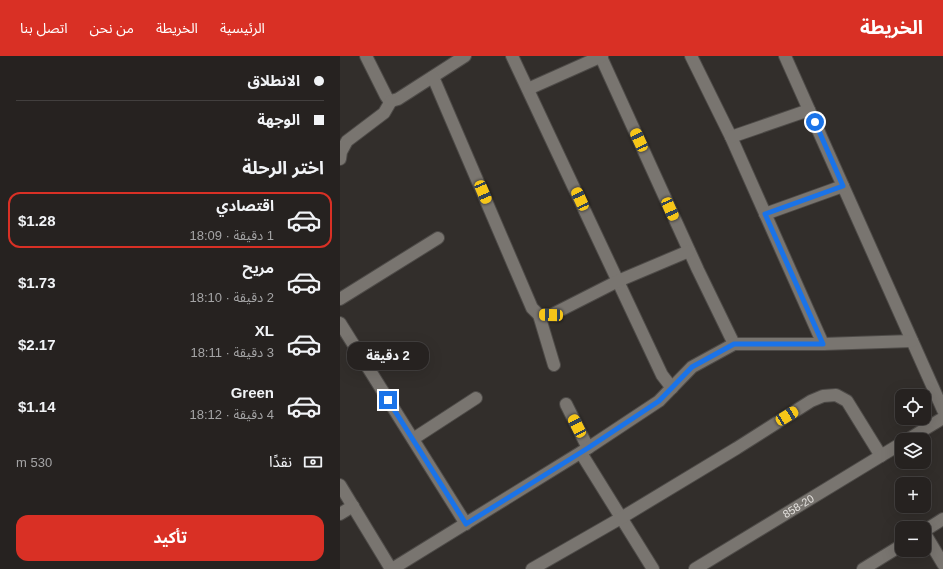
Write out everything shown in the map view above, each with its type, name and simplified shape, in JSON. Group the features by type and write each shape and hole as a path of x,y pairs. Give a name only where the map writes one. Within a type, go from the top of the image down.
{"street":[{"path":"366,56 386,96 391,102"},
{"path":"340,159 341,152 347,141 384,113 391,102 465,56"},
{"path":"512,56 662,375 672,388"},
{"path":"528,89 602,56 689,251 734,344"},
{"path":"691,56 731,137 823,344"},
{"path":"785,56 943,410"},
{"path":"433,77 532,308 539,315 554,365"},
{"path":"731,137 809,110"},
{"path":"765,214 843,186"},
{"path":"340,299 438,238"},
{"path":"539,315 551,315 618,281 689,251"},
{"path":"340,323 466,524"},
{"path":"340,485 392,569 585,450 659,401 692,367 734,344 823,344 912,340"},
{"path":"532,569 621,518 737,448 811,401 824,396 836,395 847,401 881,456"},
{"path":"413,439 476,398"},
{"path":"566,404 585,450 621,518 653,569"},
{"path":"918,433 943,418"},
{"name":"858-20","path":"695,569 895,447"},
{"path":"340,514 353,506"},
{"path":"931,527 943,519"},
{"path":"931,544 943,564"},
{"path":"863,569 895,549"}],"route":[{"path":"388,400 466,524 588,448 659,401 692,367 734,344 823,344 765,214 843,186 815,122"}]}
